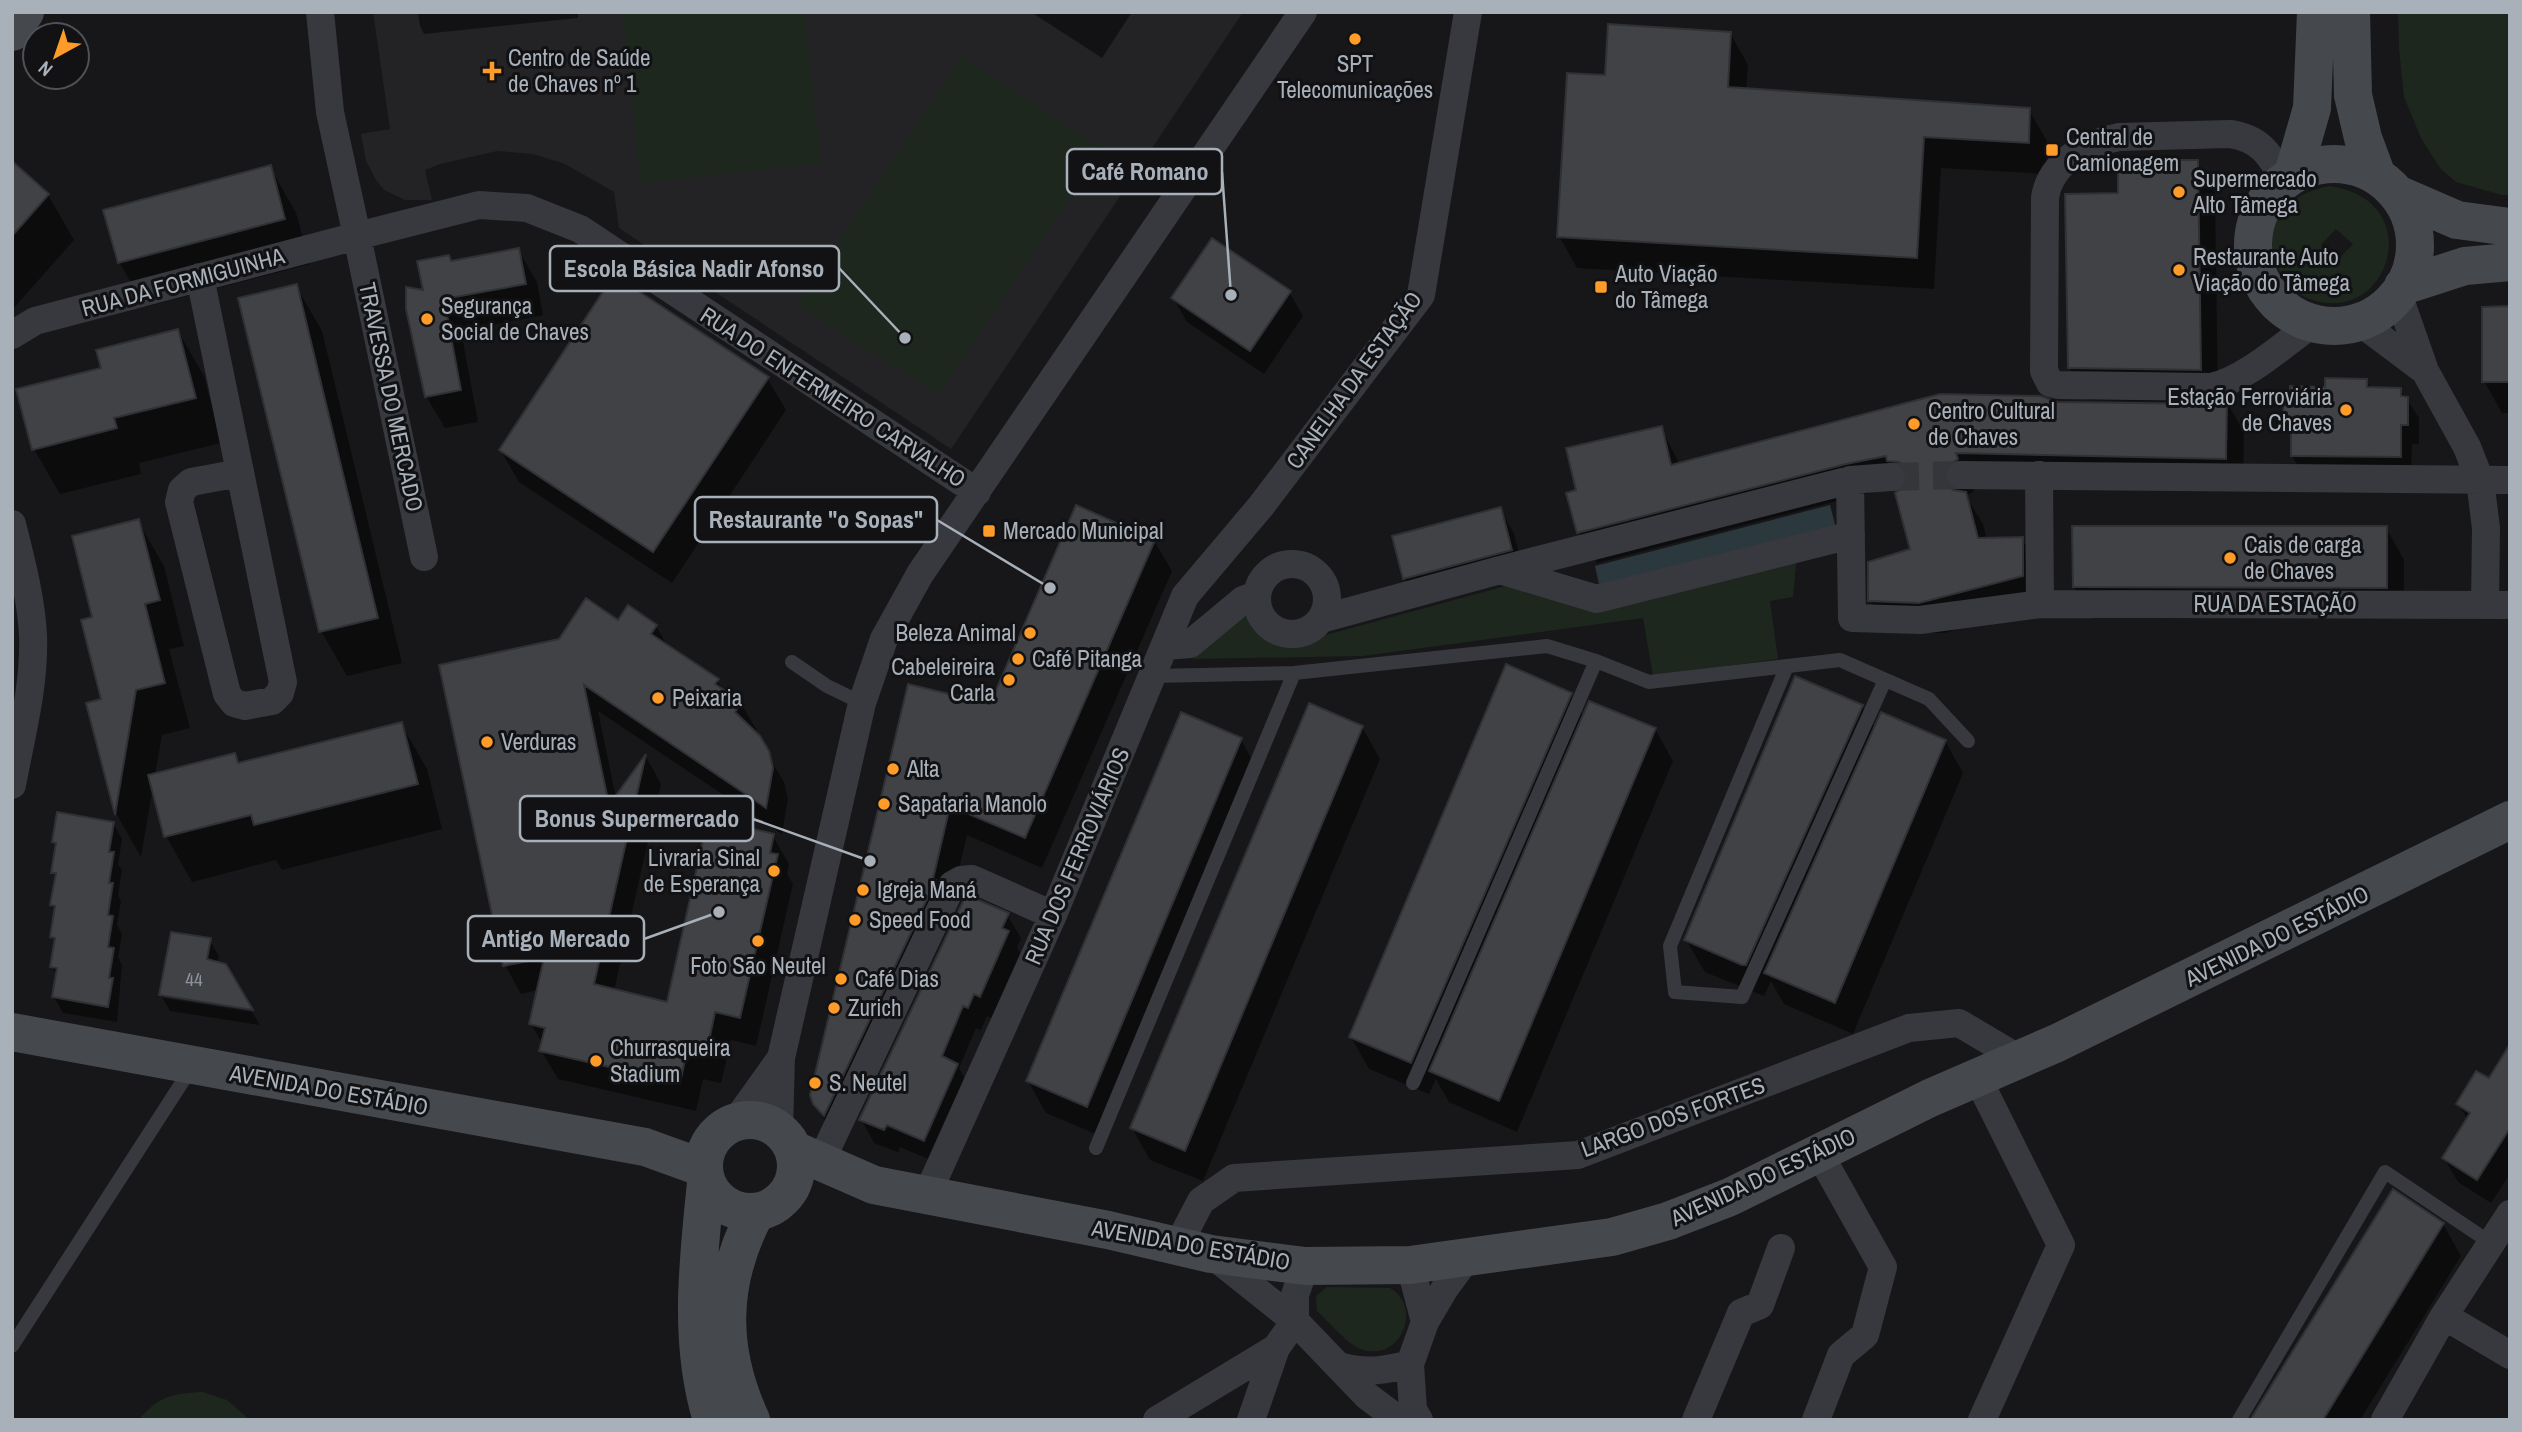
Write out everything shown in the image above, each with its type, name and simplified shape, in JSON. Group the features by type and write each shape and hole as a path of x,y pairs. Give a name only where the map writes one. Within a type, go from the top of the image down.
{"street":[{"path":"12,32 25,12"},
{"path":"320,12 330,112 358,236"},
{"path":"712,1420 702,1380 698,1340 698,1258 714,1152 781,1058 862,703 884,639 920,573 978,492 1303,12"},
{"name":"CANELHA DA ESTAÇÃO","path":"1242,527 1262,506 1421,296 1468,12"},
{"path":"2289,177 2312,108 2316,12"},
{"path":"2351,12 2353,95 2363,138 2387,185 2410,216 2416,242 2413,268 2401,290 2383,311 2361,323 2337,327 2312,324 2290,314 2272,298 2259,278 2253,255 2253,231 2261,208 2275,189 2289,177 2314,166 2335,164 2357,167 2387,185 2457,220 2510,227"},
{"path":"2289,177 2268,151 2241,135 2119,136 2105,139 2076,153 2054,172 2049,180 2045,198 2044,371 2050,383 2058,385 2211,387 2227,383 2312,324"},
{"name":"RUA DO ENFERMEIRO CARVALHO","path":"358,236 479,205 527,208 580,229 978,492"},
{"name":"RUA DA FORMIGUINHA","path":"12,335 35,321 358,236"},
{"name":"TRAVESSA DO MERCADO","path":"358,236 424,557"},
{"path":"2401,290 2465,266 2510,262"},
{"path":"200,277 283,682 280,693 272,701 245,706 234,703 227,695 180,502 182,490 191,482 240,473"},
{"path":"2401,290 2425,370 2463,437 2480,480 2497,605"},
{"path":"2361,323 2425,370"},
{"path":"1961,475 2510,480"},
{"path":"2039,475 2040,604"},
{"path":"1321,619 1850,480 1891,477"},
{"path":"1500,570 1597,599 1851,535 1850,480"},
{"path":"12,524 27,586 33,636 32,675 12,785"},
{"name":"RUA DOS FERROVIÁRIOS","path":"927,1195 1053,915 1185,596 1242,527"},
{"name":"RUA DA ESTAÇÃO","path":"1851,535 1852,618 1920,620 2040,604 2497,605"},
{"path":"1287,565 1298,565 1318,576 1325,586 1327,597 1326,609 1321,619 1303,633 1291,635 1269,626 1258,607 1260,584 1276,568 1287,565"},
{"path":"1166,646 1191,644 1243,600 1257,595"},
{"name":"AVENIDA DO ESTÁDIO","path":"789,1191 874,1185 1108,1230 1194,1250 1305,1266 1410,1265 1585,1242 1668,1222 1730,1197 2018,1058 2057,1043 2510,820"},
{"path":"798,1147 952,885 961,880 972,879 1053,915"},
{"name":"LARGO DOS FORTES","path":"1194,1250 1201,1201 1234,1178 1578,1155 1909,1028 1959,1023 2018,1058"},
{"name":"AVENIDA DO ESTÁDIO","path":"12,1032 645,1147 714,1152"},
{"path":"781,1058 798,1147 795,1178 789,1191 769,1209 756,1212 726,1206 714,1196 714,1152 751,1119 766,1122 798,1147"},
{"path":"1978,1077 2061,1245 1982,1420"},
{"name":"AVENIDA DO ESTÁDIO","path":"798,1147 874,1185"},
{"path":"1816,1420 1841,1355 1865,1335 1883,1267 1819,1153"},
{"path":"751,1420 737,1390 729,1355 727,1325 735,1261 756,1212"},
{"path":"2385,1420 2444,1316 2510,1214"},
{"path":"1696,1420 1741,1314 1760,1305 1781,1248"},
{"path":"1194,1250 1295,1321 1367,1396 1399,1420"},
{"path":"1419,1420 1413,1410 1410,1364 1424,1322 1466,1258"},
{"path":"1410,1265 1424,1322"},
{"path":"1251,1420 1276,1348 1295,1321 1295,1295 1305,1266"},
{"path":"2444,1316 2510,1355"},
{"path":"1157,1420 1276,1348"},
{"path":"1342,1367 1365,1372 1384,1371 1410,1364"}],"lane":[{"path":"1153,676 1294,673 1547,646 1597,660 1649,682 1840,660 1929,699 1968,741"},
{"path":"1413,1083 1597,660"},
{"path":"792,662 827,686 862,703"},
{"path":"1787,666 1670,946 1675,992 1742,997 1885,680"},
{"path":"1096,1147 1294,673"},
{"path":"12,1346 193,1065"},
{"path":"2239,1420 2385,1172 2491,1243"}],"shaded area":[{"path":"373,12 1243,12 951,449 619,228 614,192 565,164 533,154 497,151 425,170 432,200 405,200 384,190 366,161 361,134 390,129"},
{"path":"622,12 804,12 821,163 641,183"},
{"path":"2398,12 2510,12 2510,195 2456,182 2440,168 2421,138 2404,97"},
{"path":"963,57 1102,148 938,395 798,304"},
{"path":"2330,186 2361,196 2380,214 2388,235 2387,258 2378,279 2362,295 2340,303 2304,297 2287,283 2275,262 2273,232 2278,219 2286,207 2313,190","holes":["2336,229 2353,244 2337,261 2321,245"]},
{"path":"1830,505 1836,528 1600,589 1595,566"},
{"path":"1797,553 1793,597 1770,601 1778,659 1653,676 1643,618 1363,656 1192,659 1249,605 1258,627 1271,638 1311,639 1517,583 1593,605"},
{"path":"1327,1287 1390,1288 1400,1297 1405,1307 1406,1319 1397,1340 1388,1348 1376,1351 1357,1348 1317,1311 1316,1296"},
{"path":"203,1392 227,1400 250,1420 138,1420 153,1405 167,1397"}],"building":[{"path":"1608,24 1731,32 1728,87 2030,108 2029,143 1924,137 1917,258 1557,237 1567,73 1605,75"},
{"path":"2118,160 2198,160 2201,370 2068,368 2065,194 2118,193"},
{"path":"12,161 49,194 12,236"},
{"path":"271,165 285,219 118,263 103,210"},
{"path":"1212,238 1291,291 1250,351 1171,298"},
{"name":"Segurança Social de Chaves","path":"519,248 526,284 444,299 461,390 425,397 406,309 406,287 423,290 417,261 449,255 451,261"},
{"path":"614,275 769,377 653,552 499,450"},
{"path":"297,284 378,618 319,632 238,298"},
{"path":"2510,306 2510,382 2482,382 2482,307"},
{"path":"178,329 196,398 114,418 117,428 32,450 16,389 101,368 96,350"},
{"name":"Estação Ferroviária de Chaves","path":"2325,378 2367,379 2367,387 2401,388 2401,396 2408,397 2408,425 2401,425 2401,457 2291,456 2291,423 2283,423 2284,395 2290,394 2290,386 2325,387"},
{"path":"1940,394 2040,396 2058,402 2211,404 2227,399 2226,459 1956,453 1958,459 1946,467 1946,483 1953,490 1966,492 1978,538 2023,537 2023,576 1919,603 1868,601 1868,562 1910,549 1895,493 1906,485 1907,475 1899,462 1887,461 1886,456 1577,533 1566,493 1576,490 1566,448 1662,426 1671,465"},
{"path":"1076,505 1155,540 1025,838 950,806 933,879 936,880 824,1116 813,1104 810,1095 908,684 990,704"},
{"path":"1501,507 1512,550 1403,579 1392,536"},
{"path":"139,519 160,600 145,604 165,683 136,690 115,815 86,703 101,699 81,620 92,617 72,536"},
{"name":"Cais de carga de Chaves","path":"2072,526 2387,526 2387,588 2073,587"},
{"path":"586,598 618,620 628,605 657,625 651,634 719,679 715,684 742,702 735,712 760,736 769,751 773,768 766,808 584,685 609,805 646,754 594,984 667,1002 708,818 774,834 770,853 778,854 740,1018 715,1012 706,1056 687,1051 680,1083 539,1051 545,1028 529,1024 544,958 503,966 439,665 559,639"},
{"path":"1506,664 1572,693 1411,1063 1349,1037"},
{"path":"1795,676 1863,705 1746,965 1742,965 1684,940"},
{"path":"1589,701 1656,728 1499,1101 1429,1071"},
{"path":"1309,703 1363,726 1185,1151 1130,1128"},
{"path":"1181,712 1242,738 1087,1107 1026,1081"},
{"path":"1881,712 1946,740 1835,1003 1764,973"},
{"path":"402,722 418,784 254,825 251,815 164,837 148,775 235,753 238,763"},
{"path":"57,812 114,822 109,852 114,852 108,915 113,916 108,947 114,948 108,1007 52,997 57,968 50,967 55,938 50,937 55,906 50,905 56,873 51,873"},
{"path":"969,896 1009,913 1002,928 1009,931 980,997 974,994 968,1008 963,1006 942,1056 958,1064 924,1141 887,1125 884,1130 859,1120 965,897"},
{"path":"171,932 211,938 207,959 226,964 253,1010 159,995"},
{"path":"2510,1044 2510,1128 2477,1180 2442,1158 2470,1113 2456,1104 2476,1071 2489,1078"},
{"path":"2393,1189 2444,1223 2323,1420 2250,1420"}],"tunnel":[{"path":"1891,477 1961,475"}],"place":[{"name":"SPT Telecomunicações","path":"1355,39"},
{"name":"Centro de Saúde de Chaves nº 1","path":"492,71"},
{"name":"Central de Camionagem","path":"2052,150"},
{"name":"Supermercado Alto Tâmega","path":"2179,192"},
{"name":"Restaurante Auto Viação do Tâmega","path":"2179,270"},
{"name":"Auto Viação do Tâmega","path":"1601,287"},
{"name":"Café Romano","path":"1231,295"},
{"name":"Segurança Social de Chaves","path":"427,319"},
{"name":"Escola Básica Nadir Afonso","path":"905,338"},
{"name":"Estação Ferroviária de Chaves","path":"2346,410"},
{"name":"Centro Cultural de Chaves","path":"1914,424"},
{"name":"Mercado Municipal","path":"989,531"},
{"name":"Cais de carga de Chaves","path":"2230,558"},
{"name":"Restaurante \"o Sopas\"","path":"1050,588"},
{"name":"Beleza Animal","path":"1030,633"},
{"name":"Café Pitanga","path":"1018,659"},
{"name":"Cabeleireira Carla","path":"1009,680"},
{"name":"Peixaria","path":"658,698"},
{"name":"Verduras","path":"487,742"},
{"name":"Alta","path":"893,769"},
{"name":"Sapataria Manolo","path":"884,804"},
{"name":"Bonus Supermercado","path":"870,861"},
{"name":"Livraria Sinal de Esperança","path":"774,871"},
{"name":"Igreja Maná","path":"863,890"},
{"name":"Antigo Mercado","path":"719,912"},
{"name":"Speed Food","path":"855,920"},
{"name":"Foto São Neutel","path":"758,941"},
{"name":"Café Dias","path":"841,979"},
{"name":"Zurich","path":"834,1008"},
{"name":"Churrasqueira Stadium","path":"596,1061"},
{"name":"S. Neutel","path":"815,1083"}]}
